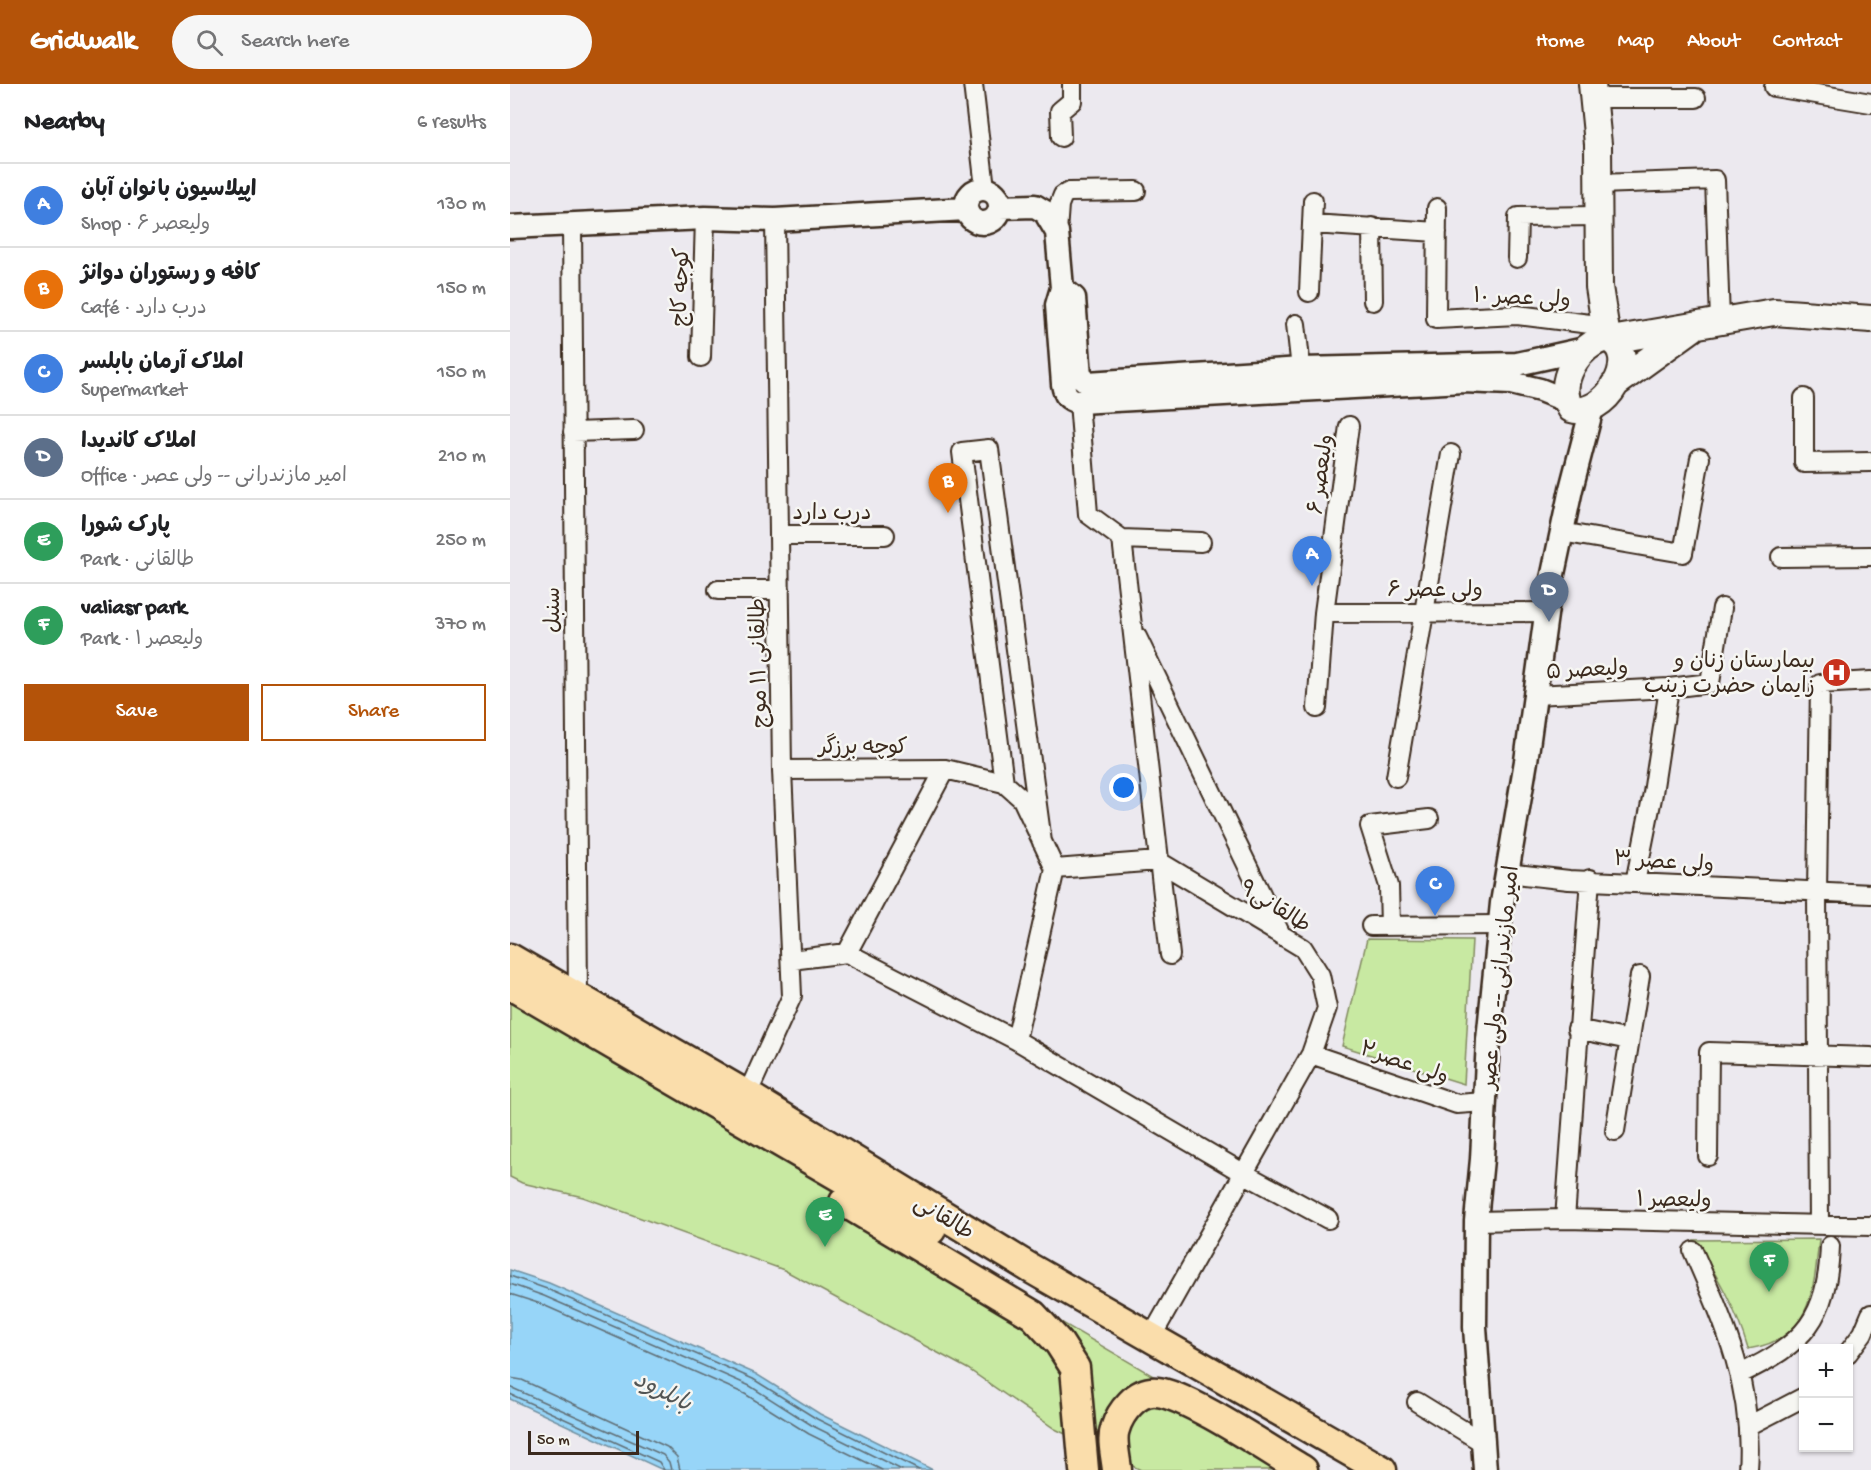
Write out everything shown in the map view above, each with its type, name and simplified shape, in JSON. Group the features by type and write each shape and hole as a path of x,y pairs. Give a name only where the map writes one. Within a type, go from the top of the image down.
{"main road":[{"path":"1592,91 1598,184 1602,338"},
{"path":"1709,322 1614,385 1576,406 1566,382 1602,338 1774,312 1867,319"},
{"path":"1602,338 1621,349 1623,355 1622,368 1614,385"},
{"name":"طالقانی","path":"510,958 747,1095 1030,1268 1382,1470"},
{"name":"طالقانی","path":"510,985 1348,1470"},
{"path":"792,1149 819,1185 1033,1315 1048,1330 1075,1368 1084,1470"},
{"path":"1118,1470 1114,1431 1127,1405 1143,1394 1156,1392 1189,1404 1303,1470"}],"street":[{"path":"973,84 985,188"},
{"path":"1061,137 1060,111 1072,101 1072,84"},
{"path":"1774,87 1871,103"},
{"path":"1592,91 1696,98"},
{"path":"1598,184 1715,180 1709,322"},
{"path":"985,188 994,193 1000,207 992,220 981,223 971,218 966,209 967,200 972,192 985,188"},
{"path":"1136,191 1069,192 1064,195 1059,205 1057,232 1062,288 1057,305 1065,394 1069,399 1079,402 1250,383 1301,369 1517,364 1602,338"},
{"path":"1309,292 1313,201"},
{"path":"1000,207 1035,206 1045,212 1057,232"},
{"path":"1312,224 1437,232 1437,208"},
{"path":"510,227 705,218 775,220 966,209"},
{"path":"1518,258 1518,212 1598,216"},
{"name":"کوجه کاج","path":"700,357 705,218"},
{"name":"طالقانی ۱۱ موج","path":"747,1095 792,996 782,770 775,220"},
{"name":"سنبل","path":"572,224 578,997"},
{"path":"1372,227 1372,301"},
{"name":"ولی عصر ۱۰","path":"1437,232 1436,319 1517,315 1602,338"},
{"path":"1062,288 1074,298 1080,376 1088,383 1463,381 1511,383 1540,390 1576,406"},
{"path":"1296,324 1301,369"},
{"path":"1804,398 1804,463 1871,462"},
{"path":"1079,402 1088,514 1122,539 1201,542"},
{"name":"امیر مازندرانی -- ولی عصر","path":"1485,1470 1475,1327 1476,1221 1488,1040 1507,873 1546,612 1571,489 1576,406"},
{"name":"ولیعصر ۶","path":"1317,708 1324,613 1349,426"},
{"path":"573,432 634,430"},
{"path":"1016,1040 1055,869 1042,842 1022,799 1004,783 962,452 989,449 1042,842"},
{"path":"1396,777 1451,454"},
{"path":"1561,532 1683,553 1700,458"},
{"name":"درب دارد","path":"779,535 885,535"},
{"path":"1122,539 1170,955"},
{"path":"1782,557 1871,556"},
{"path":"718,590 780,590"},
{"name":"ولیعصر ۵","path":"1535,695 1669,688 1710,683 1722,608"},
{"name":"ولی عصر ۶","path":"1324,613 1546,612"},
{"path":"1131,624 1281,935"},
{"path":"1819,1225 1817,893 1820,684 1871,681"},
{"path":"1635,884 1653,793 1669,688"},
{"path":"847,953 945,769"},
{"name":"کوچه برزگر","path":"782,770 945,769 1004,783"},
{"path":"1390,926 1389,886 1370,826 1429,819"},
{"path":"1055,869 1158,861"},
{"name":"طالقانی۹","path":"1152,1336 1311,1054 1327,1008 1320,975 1303,948 1158,861"},
{"name":"ولی عصر ۳","path":"1507,873 1635,884 1871,894"},
{"path":"1565,1219 1577,1029 1590,879"},
{"path":"1371,926 1500,925"},
{"path":"791,960 847,953 1016,1040 1243,1173 1328,1219"},
{"path":"1614,1131 1640,976"},
{"path":"1577,1029 1629,1040"},
{"path":"1708,1156 1709,1052 1871,1058"},
{"name":"ولی عصر۲","path":"1311,1054 1457,1104 1485,1102"},
{"name":"ولیعصر ۱","path":"1476,1221 1565,1219 1871,1226"},
{"path":"1740,1374 1790,1345 1810,1326 1823,1301 1829,1276 1830,1246"},
{"path":"1693,1251 1730,1335 1740,1374 1748,1426 1748,1470"},
{"path":"1853,1346 1863,1333 1871,1314"},
{"path":"1748,1426 1801,1398"},
{"path":"1418,1402 1482,1442"}],"green space":[{"path":"1367,939 1472,940 1464,1084 1342,1046"},
{"path":"510,1000 1314,1470 1141,1470 1055,1429 968,1369 784,1270 583,1197 522,1183 510,1177"},
{"path":"1819,1239 1811,1294 1797,1324 1785,1335 1769,1344 1748,1349 1725,1292 1694,1240"}],"water":[{"name":"بابلرود","path":"510,1270 549,1283 756,1374 820,1414 933,1470 663,1470 510,1399"}],"place":[{"name":"کافه و رستوران دوانژ","path":"948,513"},
{"name":"اپیلاسیون بانوان آبان","path":"1312,586"},
{"name":"املاک کاندیدا","path":"1549,622"},
{"name":"بیمارستان زنان و زایمان حضرت زینب","path":"1836,672"},
{"name":"املاک آرمان بابلسر","path":"1435,916"},
{"name":"پارک شورا","path":"825,1247"},
{"name":"valiasr park","path":"1769,1292"}]}
